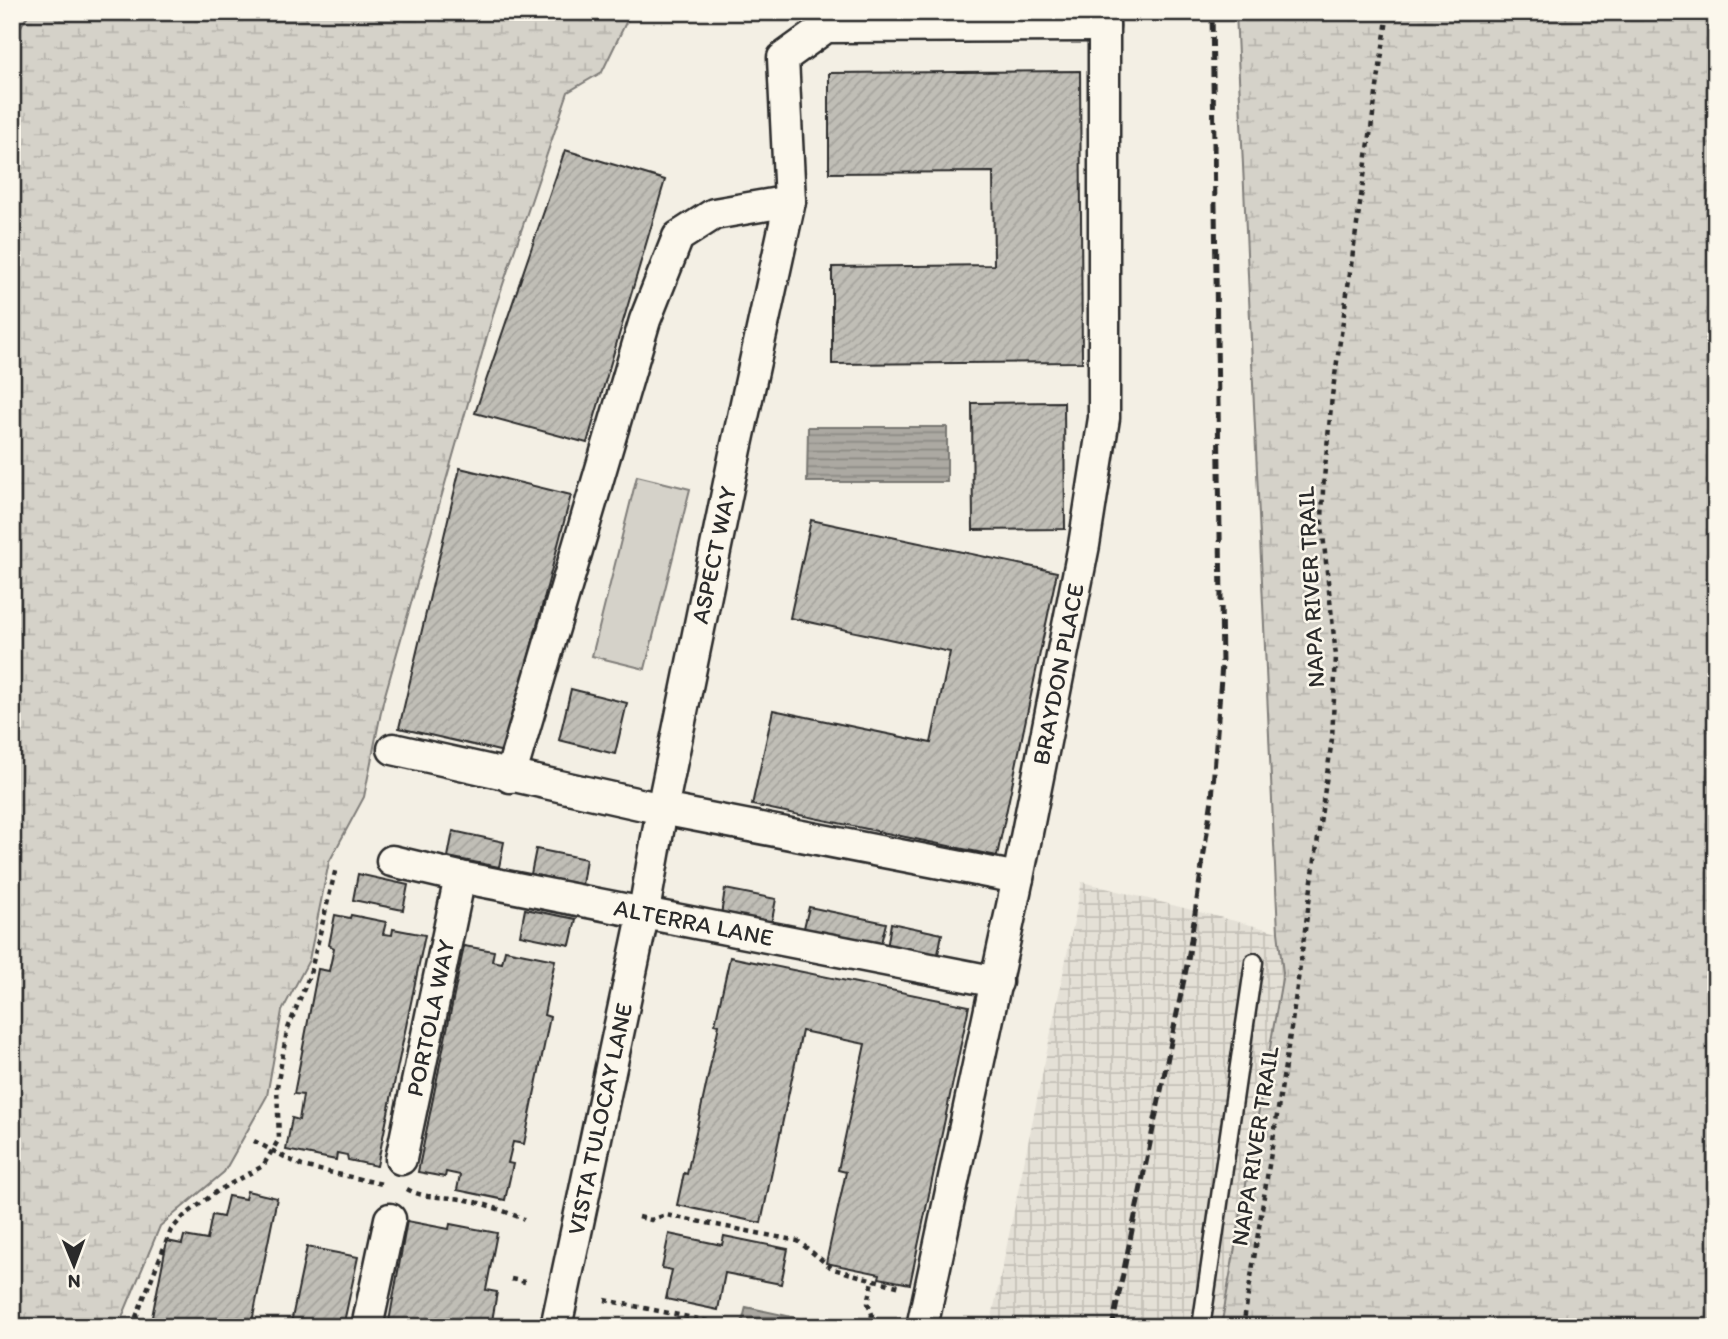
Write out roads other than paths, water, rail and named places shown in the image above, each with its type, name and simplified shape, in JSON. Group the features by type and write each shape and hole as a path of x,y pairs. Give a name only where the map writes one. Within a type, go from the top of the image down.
{"street":[{"name":"ASPECT WAY","path":"644,911 662,808 790,201 783,58 826,27 1104,19"},
{"name":"BRAYDON PLACE","path":"922,1327 1018,878 1084,545 1104,418 1104,19"},
{"path":"510,777 645,320 678,236 714,215 790,201"},
{"path":"393,749 510,777 1018,878"},
{"name":"ALTERRA LANE","path":"392,861 460,877 997,982"},
{"name":"PORTOLA WAY","path":"401,1159 460,877"},
{"name":"VISTA TULOCAY LANE","path":"556,1327 644,911"},
{"path":"367,1327 390,1219"}],"lane":[{"path":"1201,1327 1254,962"}],"railway":[{"path":"1112,1327 1188,960 1212,799 1222,664 1212,12"}]}
